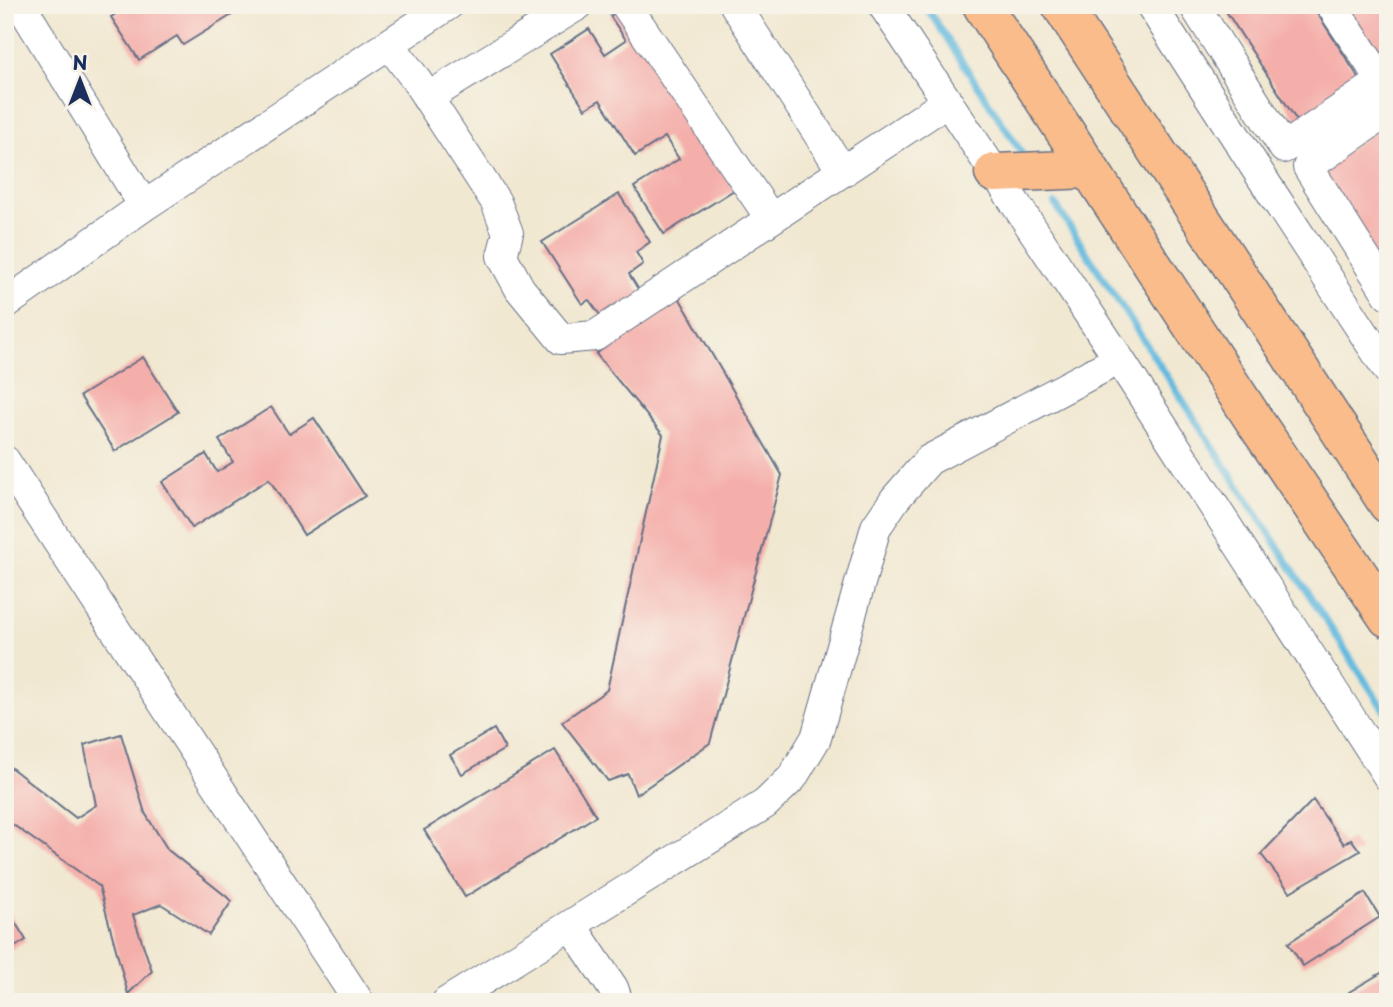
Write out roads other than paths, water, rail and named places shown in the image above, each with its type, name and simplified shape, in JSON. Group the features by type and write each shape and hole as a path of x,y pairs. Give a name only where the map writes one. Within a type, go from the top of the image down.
{"main road":[{"path":"982,5 1254,420 1388,618"},
{"path":"1061,5 1388,504"},
{"path":"994,173 1089,169"}],"street":[{"path":"21,5 144,206"},
{"path":"5,304 144,206 449,5"},
{"path":"427,98 578,5"},
{"path":"626,5 771,219"},
{"path":"735,5 843,172"},
{"path":"883,5 1119,359 1388,776"},
{"path":"1151,5 1268,187 1379,338 1388,370"},
{"path":"1194,5 1284,148 1385,79 1331,5"},
{"path":"390,45 496,202 508,233 502,256 520,289 561,339 595,336 947,102"},
{"path":"1388,111 1308,167 1388,294"},
{"path":"447,1002 765,804 792,778 816,738 876,527 895,499 929,460 1119,359"},
{"path":"5,461 359,1002"},
{"path":"571,925 612,988 618,1002"}],"waterway":[{"path":"925,5 1021,152"},
{"path":"1055,204 1388,716"}]}
